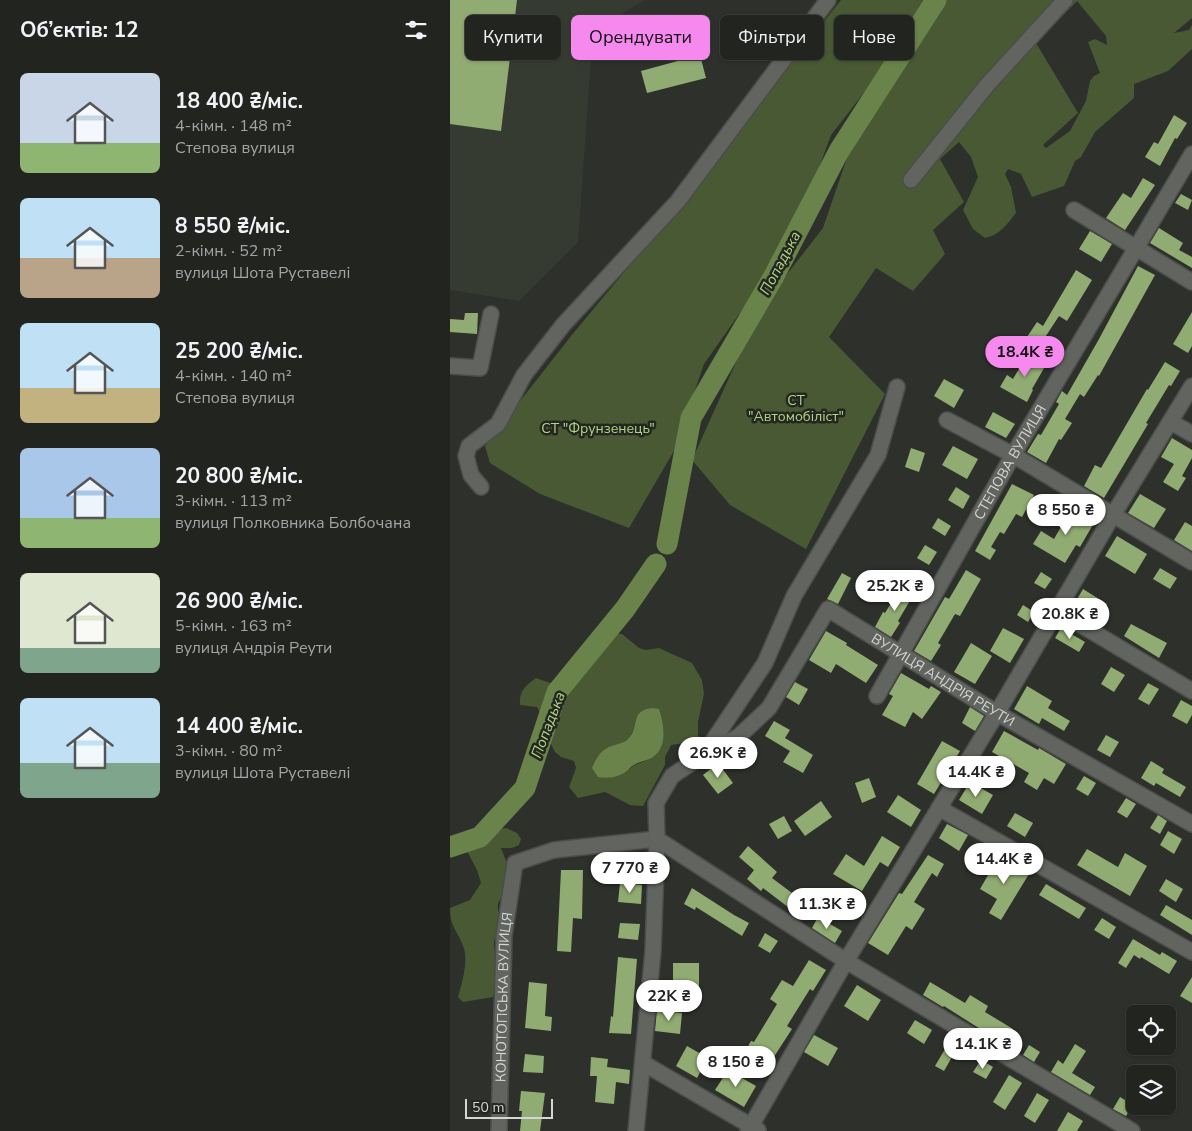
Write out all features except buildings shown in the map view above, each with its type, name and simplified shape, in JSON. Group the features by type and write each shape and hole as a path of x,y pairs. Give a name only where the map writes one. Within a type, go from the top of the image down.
{"street":[{"path":"481,488 471,476 466,456 469,446 498,424 524,375 563,325 678,200 828,0"},
{"path":"911,180 988,84 1065,0"},
{"name":"СТЕПОВА ВУЛИЦЯ","path":"877,696 1013,455 1192,154"},
{"path":"1074,210 1192,282"},
{"path":"450,366 480,368 491,314"},
{"path":"643,1063 753,1129 846,961 997,713 1056,610 1192,386"},
{"path":"703,755 765,663 794,596 878,455 897,387"},
{"path":"947,420 1013,455 1192,562"},
{"path":"1171,422 1192,434"},
{"name":"ВУЛИЦЯ АНДРІЯ РЕУТИ","path":"636,1131 653,951 658,839 656,803 672,776 703,755 738,736 769,708 828,609 997,713 1192,824"},
{"path":"1056,610 1192,691"},
{"path":"939,808 1192,952"},
{"path":"658,839 846,961 1132,1131"},
{"name":"КОНОТОПСЬКА ВУЛИЦЯ","path":"498,1131 504,936 516,864 554,850 658,839"}],"shaded area":[{"path":"450,0 645,0 620,15 571,15 571,60 591,60 578,242 519,301 450,290"},
{"path":"652,708 659,709 664,735 658,753 618,776 610,778 598,777 592,768 599,756 606,749 628,739 632,735 637,716 640,712"}],"green space":[{"name":"СТ \"Фрунзенець\"","path":"841,0 926,0 914,22 914,15 834,15 834,60 890,60 831,135 802,214 775,263 704,364 674,451 629,528 540,494 490,463 485,446 571,336 666,222 794,60 824,60 824,22"},
{"name":"СТ \"Автомобіліст\"","path":"944,0 1192,0 1192,18 1174,33 1189,30 1192,25 1192,49 1168,71 1134,84 1134,98 1095,132 1081,157 1075,161 1064,186 1032,197 1021,174 1008,169 1005,174 1011,187 1016,213 995,234 985,238 973,229 963,210 978,177 971,157 959,142 940,159 964,202 933,230 945,254 913,291 876,268 829,337 885,394 806,549 730,505 692,460 760,309 823,228 848,155 904,60 914,60 914,45","holes":["1077,1 1106,36 1107,45 1095,39 1088,42 1100,73 1090,81 1086,101 1070,131 1046,148 1043,145 1078,113 1036,43"]},
{"path":"601,632 622,634 639,648 646,650 659,648 692,663 702,680 704,694 698,722 698,736 700,737 692,742 671,745 665,757 665,765 643,806 630,805 605,792 578,798 569,787 576,768 574,761 561,757 555,752 549,740 547,727 537,707 520,705 524,689 536,678 562,686 570,685 579,679 590,648","holes":["652,708 660,727 661,747 652,757 628,770 609,747 627,740 631,735 640,712"]},
{"path":"506,828 517,833 521,839 519,845 512,848 501,848 508,866 505,880 507,893 499,901 500,924 494,944 500,964 498,982 493,997 463,1002 458,997 464,971 465,951 453,924 450,908 470,900 481,883 477,870 461,840 479,831"}],"waterway":[{"name":"Попадька","path":"667,544 691,418 774,276 839,151 936,0"},
{"name":"Попадька","path":"450,847 480,837 525,788 557,692 625,609 656,564"}]}
